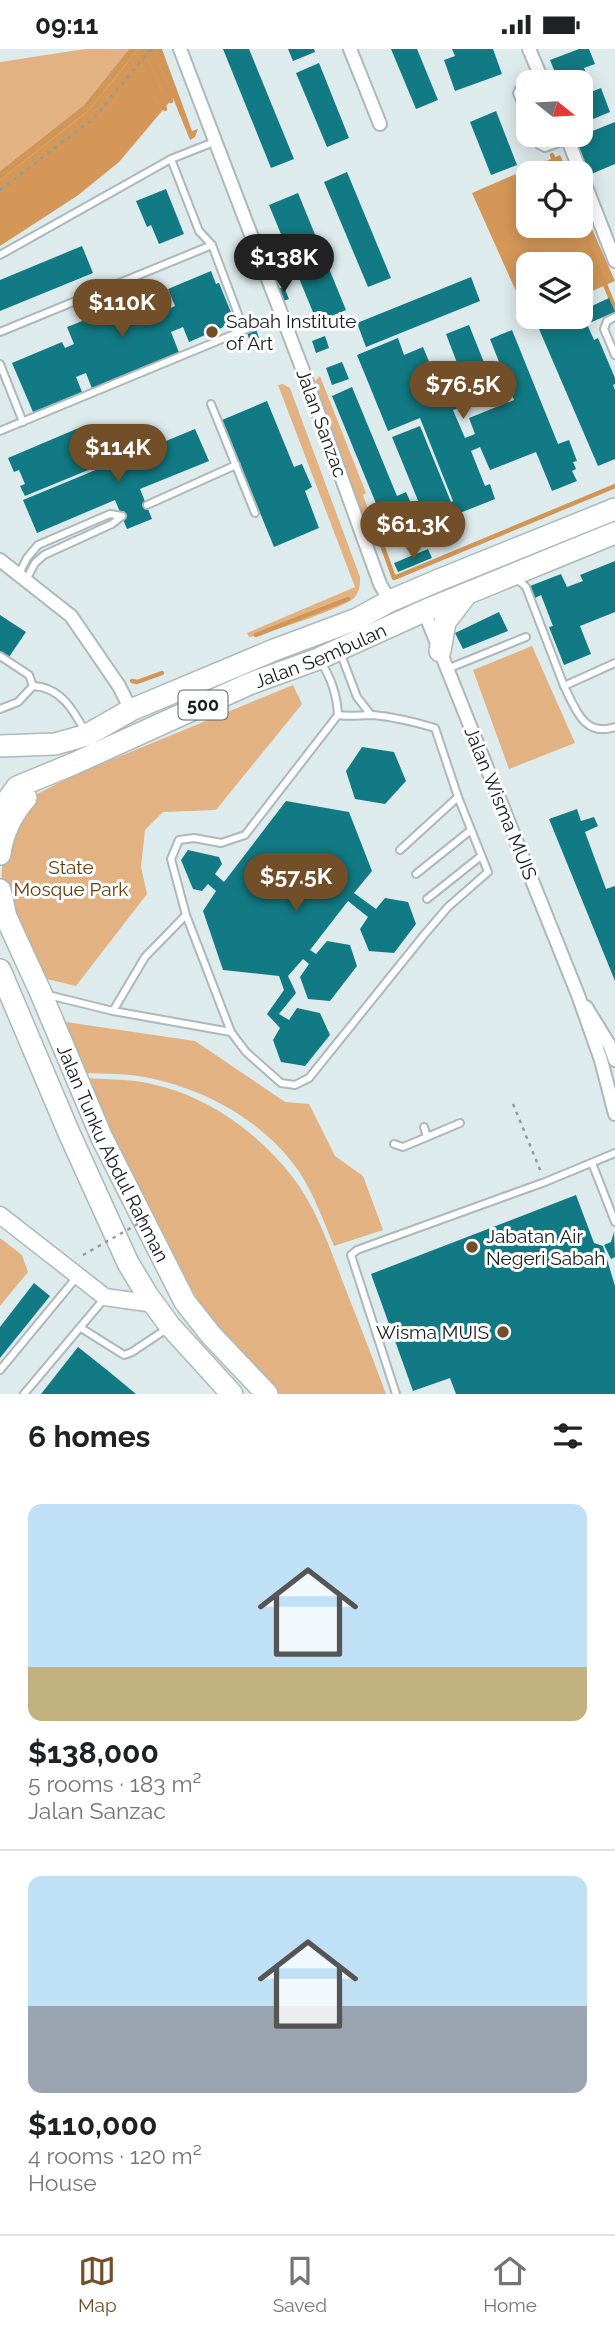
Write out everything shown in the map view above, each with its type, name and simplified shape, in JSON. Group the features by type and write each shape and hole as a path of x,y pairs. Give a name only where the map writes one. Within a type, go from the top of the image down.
{"main road":[{"name":"Jalan Sembulan","path":"131,710 274,650 358,619 390,601 480,564 611,523"},
{"name":"Jalan Sembulan","path":"0,811 18,787 83,752 313,656 339,649 513,575 611,523"},
{"path":"480,564 500,568 513,575"},
{"path":"358,619 372,618 403,607 424,611 439,580"},
{"path":"444,660 445,622 469,592"},
{"path":"83,752 97,748 126,731 131,710"},
{"name":"Jalan Sembulan","path":"0,746 55,744 83,752"},
{"name":"500","path":"0,854 1,843 24,799 57,779 83,752"},
{"name":"Jalan Tunku Abdul Rahman","path":"0,890 6,917 102,1138 185,1302 211,1335 267,1394"},
{"name":"Jalan Tunku Abdul Rahman","path":"0,970 128,1263 170,1326 232,1394"}],"street":[{"name":"Jalan Sanzac","path":"180,49 380,584 390,601"},
{"path":"350,49 380,124"},
{"path":"528,49 537,70"},
{"path":"593,205 615,261"},
{"path":"0,560 58,604 79,626 119,686 131,710"},
{"name":"Jalan Wisma MUIS","path":"424,611 578,995"},
{"path":"578,995 610,1046 615,1060"},
{"path":"578,995 601,1060 615,1114"},
{"path":"0,1215 105,1297 154,1304"}],"lane":[{"path":"0,255 171,159 214,142"},
{"path":"171,159 199,231 212,245 244,330"},
{"path":"0,332 212,245"},
{"path":"0,431 281,317"},
{"path":"615,317 607,321 604,329 615,355"},
{"path":"0,364 23,422"},
{"path":"211,404 255,513"},
{"path":"147,505 236,465"},
{"path":"110,514 122,516 112,524 44,555 23,577 27,558 37,545 110,514"},
{"path":"513,575 526,587 564,686 580,719 597,729 615,727"},
{"path":"444,660 526,637"},
{"path":"274,650 279,652 297,646"},
{"path":"339,649 357,697 371,715"},
{"path":"0,656 29,674 33,686"},
{"path":"313,656 325,669 337,700 338,715 244,835 221,843 194,838 179,839 171,859 186,915 231,1032 246,1052 281,1083 295,1084 309,1078 447,908 488,872 458,797 435,728 371,715 338,715"},
{"path":"564,686 615,663"},
{"path":"0,709 18,702 33,686 44,686 64,699 75,713 83,752"},
{"path":"400,850 458,797"},
{"path":"416,874 471,830"},
{"path":"427,899 481,856"},
{"path":"113,1011 145,957 186,915"},
{"path":"40,991 113,1011 231,1032"},
{"path":"394,1144 403,1147 460,1123"},
{"path":"424,1127 427,1137"},
{"path":"396,1394 351,1255 357,1250 545,1182 615,1153"},
{"path":"592,1163 615,1222"},
{"path":"0,1370 71,1272"},
{"path":"24,1394 105,1297"},
{"path":"80,1328 124,1355 170,1326"}],"path":[{"path":"0,190 94,118 151,49"},
{"path":"513,1104 545,1182"},
{"path":"83,1255 150,1217"}],"green space":[{"path":"85,49 129,49 84,105 0,171 0,62"},
{"path":"320,376 366,493 363,495 377,534 375,535 369,532 315,386"},
{"path":"283,384 290,388 360,577 360,586 354,598 336,608 249,637 247,633 355,587 278,385"},
{"path":"532,646 575,743 509,769 473,670"},
{"name":"State Mosque Park","path":"293,685 302,704 216,810 163,812 145,830 141,867 147,894 76,986 30,975 1,899 3,833 20,803 72,776"},
{"path":"59,1021 195,1041 285,1102 309,1104 335,1156 363,1176 383,1230 334,1246 300,1173 285,1154 250,1122 207,1097 162,1081 138,1076 79,1073"},
{"path":"82,1078 135,1081 180,1092 222,1113 241,1126 276,1158 300,1187 321,1226 386,1394 274,1394 227,1347 145,1213"},
{"path":"0,1238 22,1255 28,1272 0,1306"}],"shaded area":[{"path":"129,49 138,49 88,111 0,180 0,171 84,105"},
{"path":"138,49 162,49 192,131 198,129 195,137 190,140 173,98 119,162 77,196 0,246 0,180 88,111"},
{"path":"560,155 563,161 546,161"},
{"path":"516,174 516,238 593,238 593,231 615,281 593,291 593,252 516,252 516,291 472,193"}],"building":[{"path":"223,49 249,49 294,159 271,168"},
{"path":"288,49 314,49 315,52 293,61"},
{"path":"391,49 417,49 438,100 416,109"},
{"path":"452,49 493,49 502,74 455,91 444,60 455,56"},
{"path":"579,49 589,49 595,64 584,68 585,70 554,70 550,60"},
{"path":"319,63 349,138 327,147 296,73"},
{"path":"601,88 610,112 593,119 593,91"},
{"path":"496,111 516,165 491,175 470,122"},
{"path":"615,122 615,164 593,173 593,161 584,161 578,147 593,147 593,131"},
{"path":"347,172 391,278 368,287 324,182"},
{"path":"166,189 184,234 159,244 151,225 147,227 136,201"},
{"path":"298,193 346,310 317,322 269,205"},
{"path":"82,246 93,273 0,311 0,280"},
{"path":"211,271 216,284 219,283 235,322 189,342 183,327 171,332 180,355 93,391 86,373 76,377 82,392 33,412 12,363 62,342 65,348 74,344 67,327 85,320 79,306 132,285 137,297 153,290 162,312 175,306 168,289"},
{"path":"471,277 480,301 366,347 357,323"},
{"path":"284,287 289,299 283,301 278,289"},
{"path":"609,298 615,312 593,321 593,305"},
{"path":"469,325 497,395 453,410 465,438 475,434 469,418 514,400 490,339 512,330 558,444 569,440 577,461 573,462 576,469 572,471 577,481 552,491 536,452 490,470 480,447 471,451 485,486 490,484 495,499 450,517 448,511 426,520 392,437 420,426 451,502 453,501 420,418 388,431 357,355 398,338 404,355 423,347 441,390 464,381 446,334"},
{"path":"256,329 259,338 250,342 247,332"},
{"path":"539,329 589,329 594,340 598,338 615,378 615,459 598,466"},
{"path":"325,336 329,348 316,353 312,341"},
{"path":"342,362 349,379 332,385 326,368"},
{"path":"352,387 397,496 406,492 410,501 401,505 405,515 384,523 332,396"},
{"path":"267,401 294,467 302,464 312,487 305,491 319,528 274,547 222,420"},
{"path":"81,427 88,443 83,445 88,458 94,456 98,466 25,496 20,486 25,484 19,470 14,472 8,458"},
{"path":"195,429 209,461 140,489 152,519 127,529 115,500 37,533 23,500"},
{"path":"428,549 432,558 398,572 394,563"},
{"path":"615,561 615,612 580,626 591,654 564,665 549,627 553,626 541,595 535,598 530,586 561,574 567,587 583,581 580,575"},
{"path":"499,612 508,631 463,649 455,633"},
{"path":"0,615 26,632 9,657 0,652"},
{"path":"362,747 394,752 406,781 385,804 355,799 346,771"},
{"path":"286,801 349,812 372,871 354,893 376,909 385,898 408,902 416,924 394,953 369,951 360,929 368,917 348,901 310,950 316,954 327,941 350,945 357,966 330,1001 308,999 300,977 309,964 303,959 288,976 296,993 279,1014 289,1020 297,1008 320,1013 330,1035 305,1066 281,1062 273,1040 280,1028 267,1014 284,990 279,976 223,970 203,911 216,891 208,884 202,891 193,889 181,860 188,850 219,857 222,864 215,874 224,882"},
{"path":"577,809 581,821 594,817 598,826 585,832 606,889 615,886 615,981 549,819"},
{"name":"Wisma MUIS","path":"576,1195 594,1243 603,1246 615,1286 615,1394 456,1394 450,1378 413,1391 371,1274"},
{"path":"614,1232 615,1257 611,1259 604,1245 611,1242"},
{"path":"34,1283 50,1296 0,1358 0,1327"},
{"path":"78,1347 107,1370 136,1394 41,1394"}],"waterway":[{"path":"140,49 165,109"},
{"path":"148,49 171,101"},
{"path":"159,49 182,114"},
{"path":"552,155 554,161"},
{"path":"586,238 615,309"},
{"path":"382,545 394,578 615,486"},
{"path":"256,635 348,599"},
{"path":"132,681 137,682 162,673"}],"place":[{"name":"Sabah Institute of Art","path":"212,332"},
{"name":"Jabatan Air Negeri Sabah","path":"472,1247"},
{"name":"Wisma MUIS","path":"503,1332"}]}
